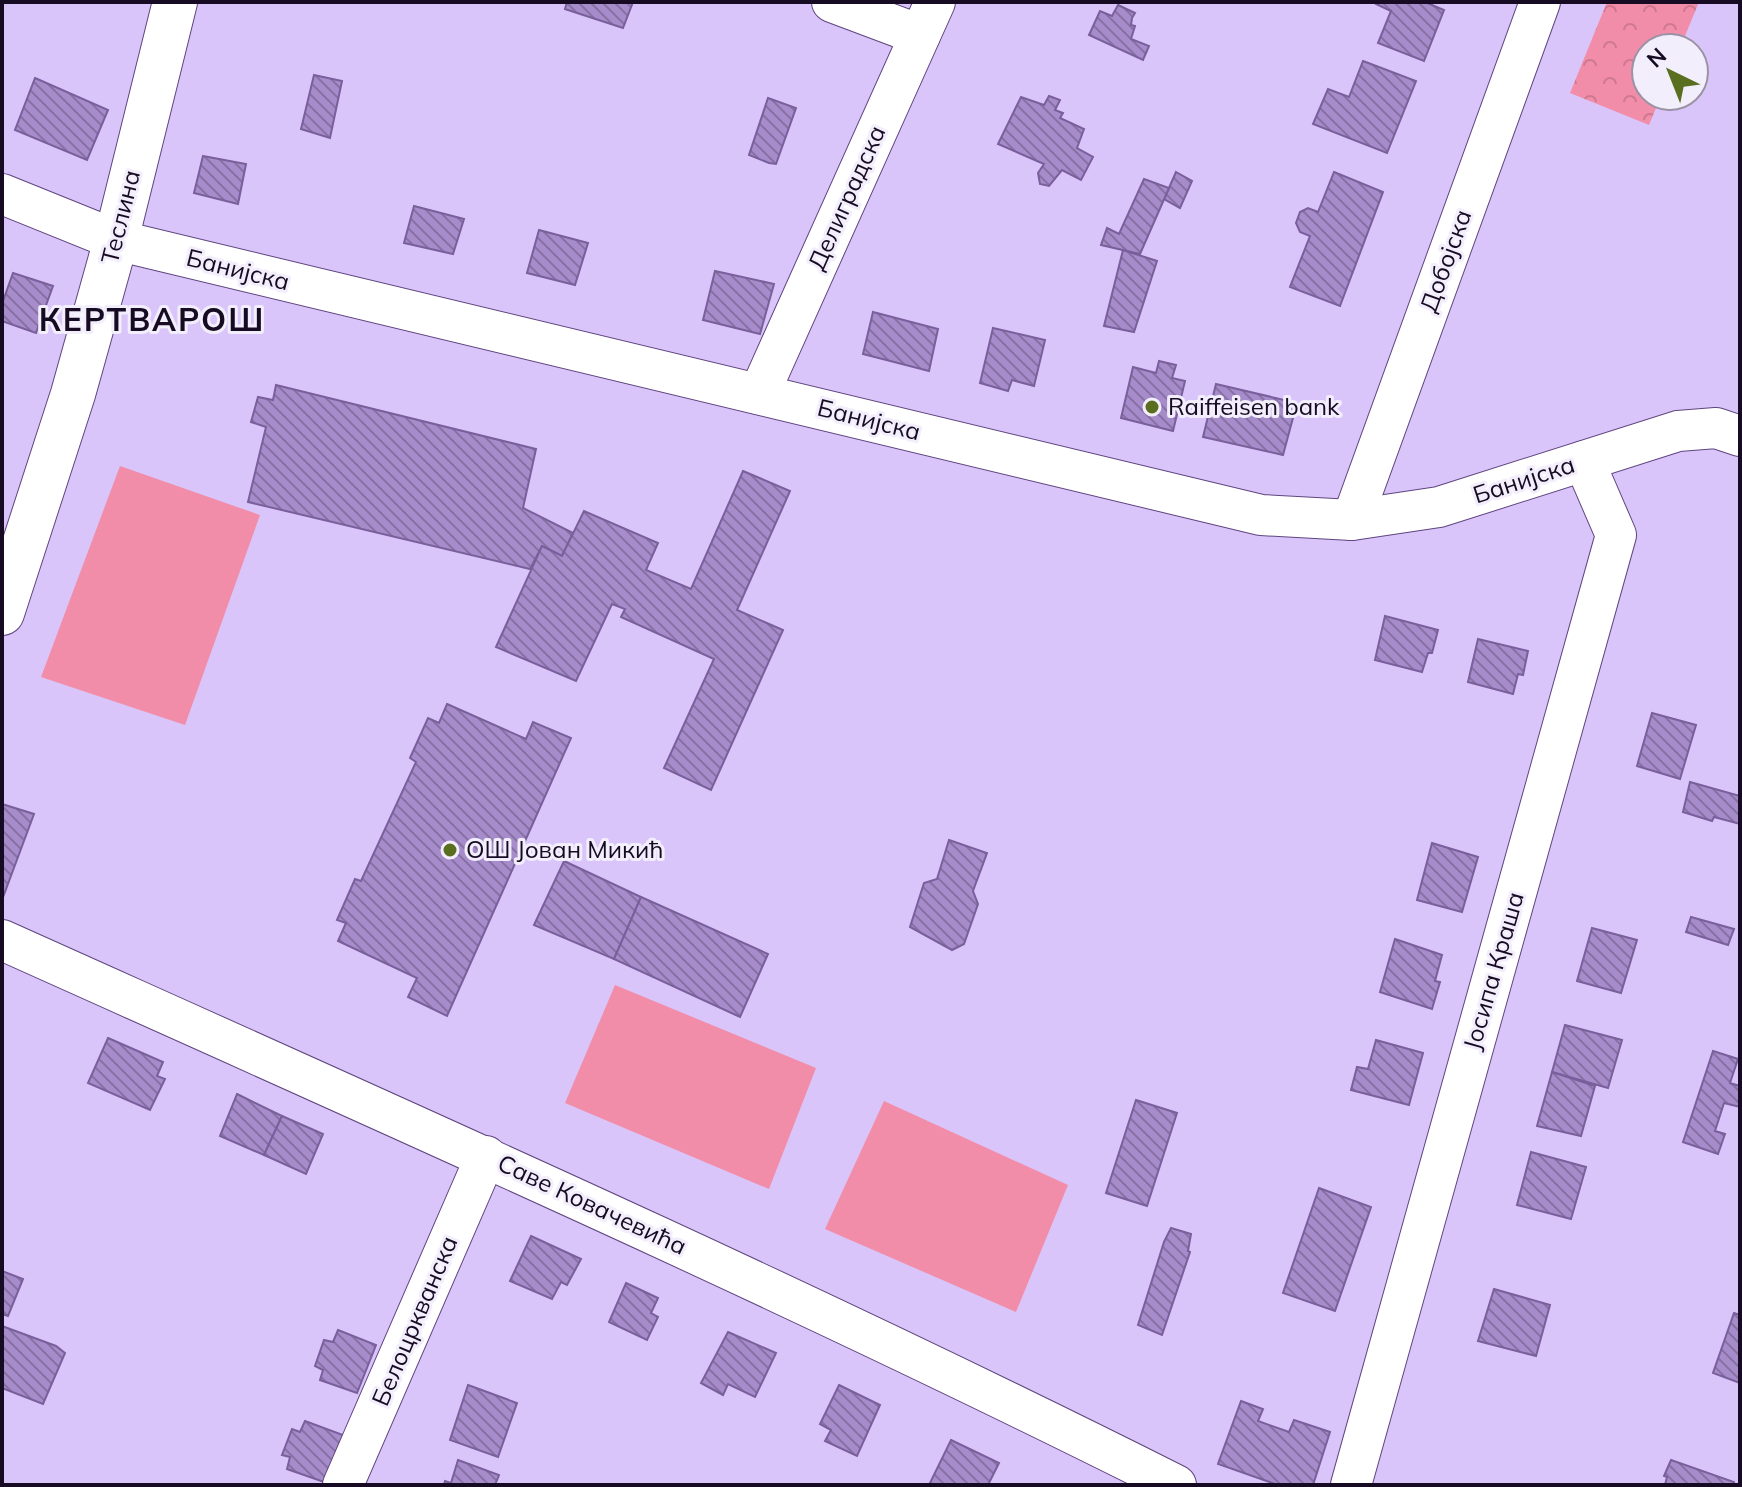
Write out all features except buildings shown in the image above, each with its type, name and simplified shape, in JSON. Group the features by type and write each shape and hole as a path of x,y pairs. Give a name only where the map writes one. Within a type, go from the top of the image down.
{"street":[{"name":"Теслина","path":"2,613 73,394 116,240 175,2"},
{"path":"832,2 928,18"},
{"name":"Добојска","path":"1352,520 1540,2"},
{"name":"Делиградска","path":"759,394 928,18"},
{"name":"Банијска","path":"2,194 116,240 1261,515 1352,520 1439,507 1678,431 1716,428 1740,436"},
{"name":"Јосипа Краша","path":"1351,1485 1616,535 1584,461"},
{"name":"Саве Ковачевића","path":"2,940 721,1263 1176,1485"},
{"name":"Белоцркванска","path":"343,1485 486,1156"}],"green space":[{"path":"1607,2 1699,2 1687,32 1630,32 1630,112 1654,112 1649,125 1570,93"},
{"path":"120,466 260,515 185,725 41,677"},
{"path":"615,985 816,1068 769,1189 565,1103"},
{"path":"884,1101 1068,1185 1016,1312 825,1229"}],"place":[{"name":"Raiffeisen bank","path":"1152,407"},
{"name":"ОШ Јован Микић","path":"450,850"}],"district":[{"name":"КЕРТВАРОШ","path":"152,320"}]}
